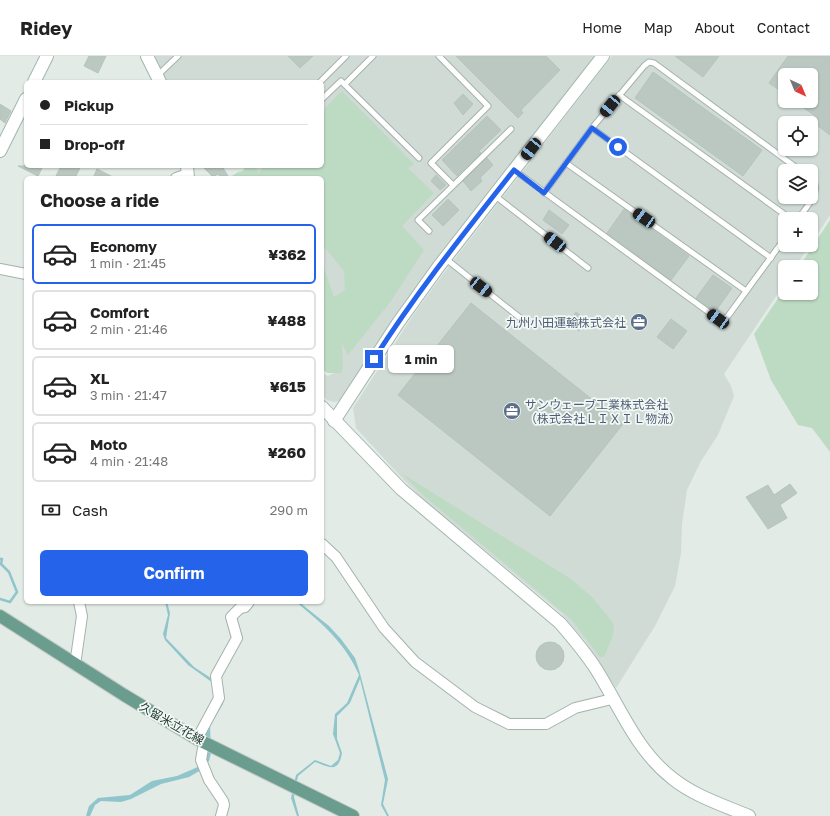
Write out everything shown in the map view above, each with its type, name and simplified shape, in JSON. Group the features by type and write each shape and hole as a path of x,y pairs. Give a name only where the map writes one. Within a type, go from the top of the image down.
{"main road":[{"name":"久留米立花線","path":"0,616 75,665 201,740 353,816"}],"street":[{"path":"35,80 47,56"},
{"path":"147,56 158,79"},
{"path":"334,421 398,322 445,258 603,56"},
{"path":"0,151 24,103"},
{"path":"0,269 24,274"},
{"path":"324,409 401,489 560,623 579,644 596,669 646,754 660,768 689,790 749,816"},
{"path":"324,546 336,557 384,628 415,662 475,707 509,724 546,724 575,708 612,698"},
{"path":"75,665 82,616 79,604"},
{"path":"221,816 224,805 209,780 201,760 201,740 219,698 216,677 237,638 231,617 240,608 245,607 247,604"}],"lane":[{"path":"158,79 178,56"},
{"path":"322,80 346,56"},
{"path":"345,84 373,56"},
{"path":"439,56 488,106 431,163 453,185"},
{"path":"544,193 592,128 649,62 654,63 791,164"},
{"path":"324,97 341,80 419,158"},
{"path":"620,95 781,212"},
{"path":"592,128 771,258"},
{"path":"429,231 418,220 511,129"},
{"path":"566,163 746,291"},
{"path":"514,170 718,319 722,320 728,316 778,248"},
{"path":"494,195 588,268"},
{"path":"445,258 529,325"}],"shaded area":[{"path":"153,56 597,56 342,400 334,402 327,400 324,397 324,374 328,376 336,372 324,293 324,176 250,174 246,168 324,168 324,80 164,80"},
{"path":"612,56 830,56 830,215 818,233 818,212 778,212 778,252 805,252 800,260 778,260 778,293 724,374 731,386 734,396 718,435 701,461 687,490 682,524 681,553 675,586 655,626 616,688 585,641 561,613 423,499 356,428 353,408 414,314 443,274"}],"green space":[{"path":"342,91 414,164 408,168 434,193 402,226 424,250 391,301 348,355 342,343 343,368 341,373 328,373 324,371 324,268 334,297 345,290 344,271 327,250 324,249 324,176 232,176 243,171 244,168 257,168 258,173 263,168 324,168 324,109"},
{"path":"830,220 830,452 812,428 798,425 771,380 754,334 778,298 778,300 818,300 818,260 804,260 809,252 818,252 818,238"},
{"path":"401,473 571,579 592,597 614,624 613,636 604,657 600,657 572,620 423,495"}],"water":[{"path":"165,604 168,604 170,613 166,638 194,667 223,686 223,704 210,725 211,753 209,761 201,770 189,777 161,784 131,799 121,802 101,801 95,805 90,816 86,816 89,806 98,798 130,795 152,781 177,776 200,766 206,751 205,735 220,688 188,665 165,640 163,634 168,615"},
{"path":"298,604 302,604 329,626 355,658 388,779 383,804 389,816 387,816 381,805 385,780 360,679 350,703 337,716 337,739 342,753 338,764 335,767 328,767 315,762 298,776 294,797 299,816 297,816 291,798 296,775 315,760 331,766 338,760 340,753 333,734 335,714 347,703 359,675 347,653 324,626"}],"building":[{"path":"89,56 106,56 98,73 84,66"},
{"path":"288,56 313,56 300,68"},
{"path":"456,56 546,56 560,70 521,110 523,113 518,118"},
{"path":"675,56 719,56 703,77"},
{"path":"788,56 830,56 830,135 818,126 818,116 815,116 804,108 818,108 818,68 780,68"},
{"path":"778,70 778,89 769,83"},
{"path":"653,72 762,150 743,176 635,98"},
{"path":"463,94 473,104 463,115 454,103"},
{"path":"0,104 11,111 5,123 0,119"},
{"path":"487,116 501,130 479,151 481,153 457,176 442,160"},
{"path":"487,158 493,165 480,178 482,181 471,191 463,181"},
{"path":"18,166 24,166 24,168 42,168 38,176"},
{"path":"60,168 80,168 76,176 56,176"},
{"path":"204,168 223,168 228,176 220,176 218,174 212,176"},
{"path":"97,169 111,176 94,176"},
{"path":"436,175 446,185 440,190 431,181"},
{"path":"448,199 459,210 443,226 432,215"},
{"path":"624,209 689,256 671,280 607,233"},
{"path":"549,210 569,225 562,234 543,220"},
{"path":"713,275 732,288 715,312 696,298"},
{"path":"471,303 623,424 550,516 398,395"},
{"path":"576,312 587,321 579,331 568,323"},
{"path":"671,319 687,331 673,349 657,337"},
{"path":"790,484 797,493 780,505 787,518 768,529 746,497 768,485 774,495"},
{"path":"550,642 560,646 564,656 560,666 550,670 540,666 536,656 540,646"}],"waterway":[{"path":"0,559 2,559 1,564 9,572 17,592 10,602 0,599"}],"place":[{"name":"九州小田運輸株式会社","path":"639,322"},
{"name":"サンウェーブ工業株式会社 （株式会社ＬＩＸＩＬ物流）","path":"512,411"}],"route":[{"path":"374,359 398,322 439,266 514,170 544,193 592,128 618,147"}]}
